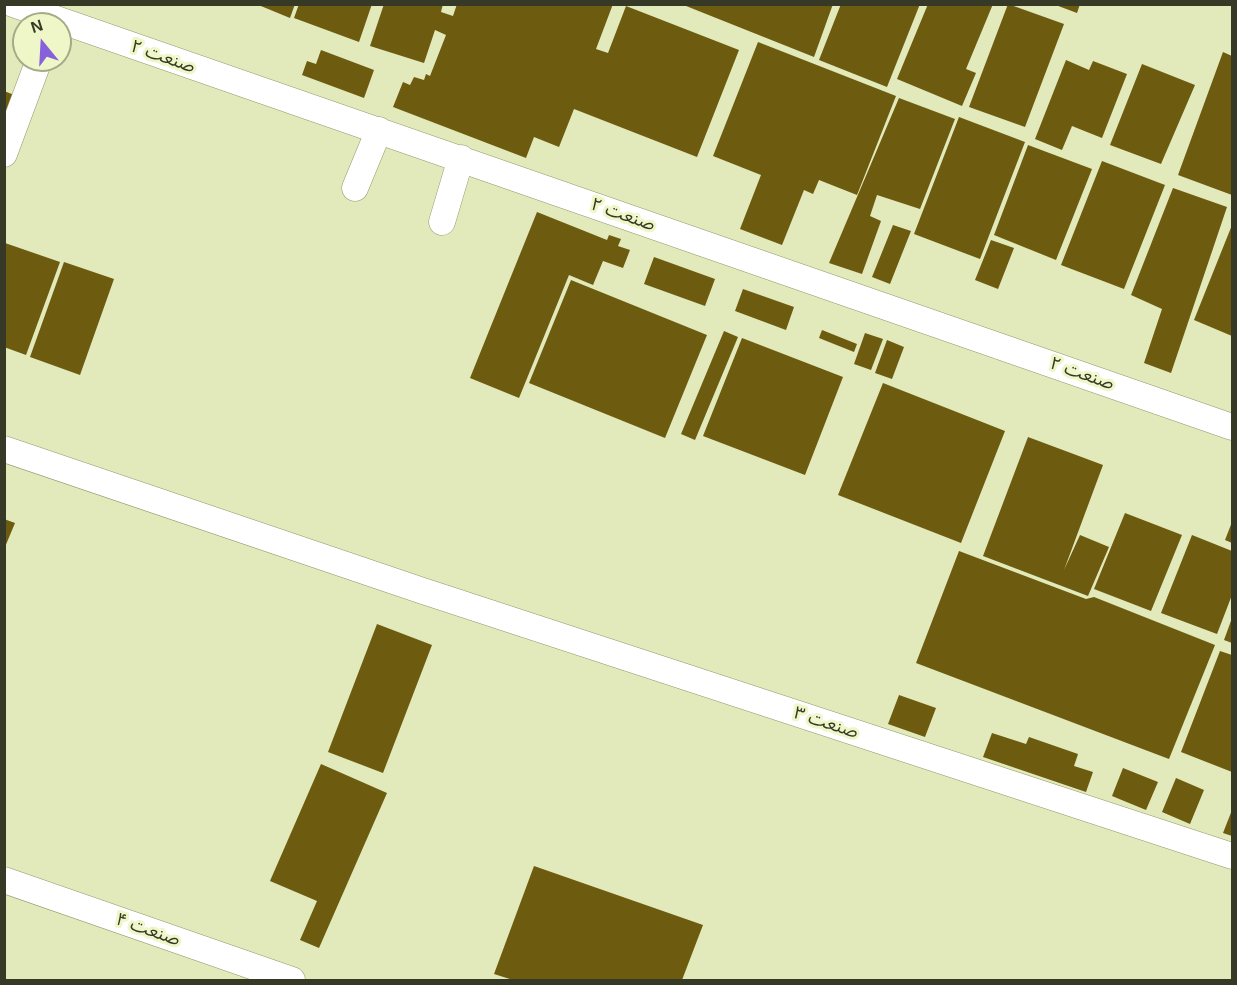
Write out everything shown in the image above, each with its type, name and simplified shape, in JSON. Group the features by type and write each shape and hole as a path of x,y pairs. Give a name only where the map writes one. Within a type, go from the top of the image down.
{"street":[{"name":"صنعت ۲","path":"13,4 31,12"},
{"name":"صنعت ۲","path":"72,28 461,158 1233,427"},
{"path":"4,154 35,72"},
{"path":"355,188 379,130"},
{"path":"442,222 461,158"},
{"name":"صنعت ۳","path":"4,449 420,590 1233,856"},
{"name":"صنعت ۴","path":"4,879 292,981"}],"building":[{"path":"256,4 295,4 290,18"},
{"path":"299,4 372,4 359,42 294,18"},
{"path":"384,4 443,4 441,12 453,16 457,4 613,4 596,49 608,53 626,6 739,50 697,157 574,109 559,147 534,137 526,158 393,107 403,82 410,85 414,77 424,80 426,74 430,76 446,35 435,30 424,63 370,46"},
{"path":"681,4 833,4 814,57"},
{"path":"841,4 920,4 887,87 819,60"},
{"path":"928,4 993,4 966,69 976,73 962,106 897,79"},
{"path":"1008,4 1064,24 1025,127 969,107"},
{"path":"1053,4 1080,4 1077,13"},
{"path":"758,42 896,96 857,195 819,180 813,194 804,190 782,245 740,229 761,175 713,156"},
{"path":"321,50 374,70 364,98 302,75 307,61 316,64"},
{"path":"1223,52 1232,56 1232,195 1178,175"},
{"path":"1066,60 1089,70 1093,61 1127,74 1102,138 1072,126 1062,150 1035,139"},
{"path":"1142,64 1195,85 1161,164 1110,145"},
{"path":"4,91 17,96 4,126"},
{"path":"899,98 955,119 920,209 877,195 870,216 881,221 862,274 829,263"},
{"path":"959,117 1025,142 980,259 914,234"},
{"path":"1028,145 1092,169 1056,260 994,235"},
{"path":"1102,161 1165,185 1124,289 1061,265"},
{"path":"1173,188 1227,207 1171,373 1144,363 1162,309 1131,295"},
{"path":"537,212 607,240 609,235 621,239 618,246 630,250 623,268 603,261 593,285 569,275 519,398 470,378"},
{"path":"893,225 911,231 890,284 872,277"},
{"path":"1232,225 1232,336 1194,320"},
{"path":"991,240 1014,248 998,289 975,280"},
{"path":"5,243 60,262 26,355 4,347"},
{"path":"654,257 715,279 705,306 644,284"},
{"path":"64,262 114,279 80,375 30,357"},
{"path":"571,280 707,335 665,438 529,383"},
{"path":"743,289 794,307 786,330 735,311"},
{"path":"822,330 857,344 854,352 819,338"},
{"path":"724,331 738,337 695,440 681,434"},
{"path":"865,333 883,339 871,370 854,364"},
{"path":"742,338 843,377 805,475 703,436"},
{"path":"887,340 904,347 892,379 875,373"},
{"path":"883,383 1005,431 961,543 838,495"},
{"path":"1028,437 1103,465 1064,570 1080,535 1109,547 1088,596 983,556"},
{"path":"1125,513 1182,535 1151,611 1094,589"},
{"path":"4,519 15,523 5,547 4,547"},
{"path":"1232,522 1232,543 1225,540"},
{"path":"1192,535 1232,551 1232,595 1217,634 1161,613"},
{"path":"959,551 1086,599 1094,597 1215,645 1169,759 916,663"},
{"path":"1232,618 1232,643 1224,640"},
{"path":"377,624 432,645 383,773 328,752"},
{"path":"1220,651 1232,655 1232,772 1181,752"},
{"path":"899,695 936,708 925,737 888,724"},
{"path":"992,733 1026,744 1029,737 1078,754 1074,766 1093,772 1086,792 983,757"},
{"path":"321,764 387,793 319,948 300,940 317,901 270,881"},
{"path":"1123,768 1158,782 1146,810 1112,796"},
{"path":"1176,778 1204,790 1190,824 1162,812"},
{"path":"1232,810 1232,836 1223,833"},
{"path":"534,866 703,925 682,980 513,980 494,974"}]}
